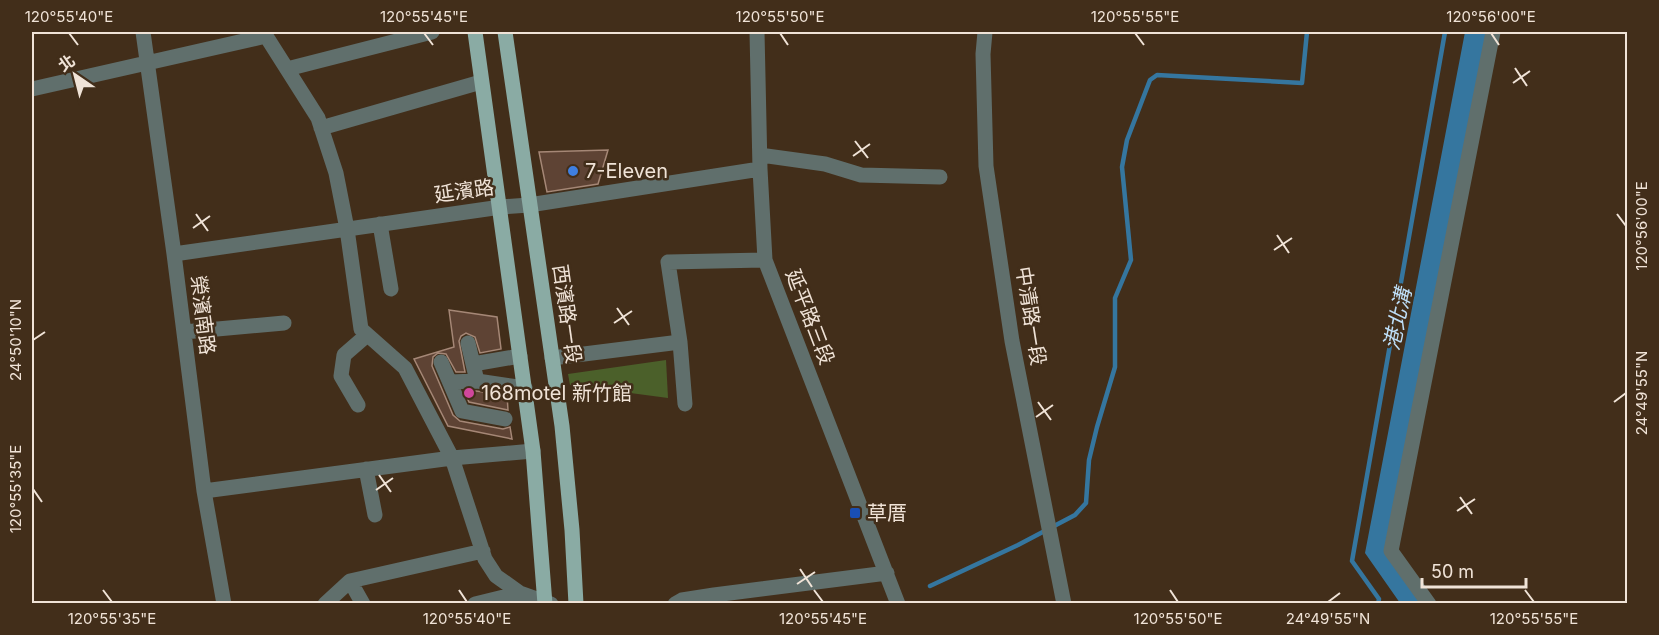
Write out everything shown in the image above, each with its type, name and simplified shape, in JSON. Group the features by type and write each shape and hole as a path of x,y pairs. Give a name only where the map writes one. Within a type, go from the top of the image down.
{"main road":[{"path":"475,32 533,451 547,603"},
{"name":"西濱路一段","path":"505,32 562,426 576,603"}],"street":[{"name":"榮濱南路","path":"142,32 174,254 204,490 224,603"},
{"path":"287,69 432,32"},
{"name":"延平路三段","path":"757,32 765,260 898,603"},
{"name":"中清路一段","path":"985,32 983,54 986,166 1012,341 1064,603"},
{"path":"1429,603 1391,551 1493,32"},
{"path":"32,89 267,34 318,118 336,172 347,229 361,329 405,368 452,458 485,559 496,576 520,593 547,603"},
{"path":"321,128 481,82"},
{"name":"延濱路","path":"174,254 501,207 529,205 760,162 825,164 861,175 940,177"},
{"path":"380,224 391,289"},
{"path":"685,404 680,342 668,262 765,260"},
{"path":"184,332 284,323"},
{"path":"358,405 341,376 344,355 367,334"},
{"path":"552,358 680,342"},
{"path":"468,343 477,381"},
{"path":"473,364 520,356"},
{"path":"441,362 462,411 506,419"},
{"path":"450,382 477,381 525,388"},
{"path":"204,490 452,458 533,451"},
{"path":"366,469 375,514"},
{"path":"324,603 350,581 483,551"},
{"path":"675,603 682,600 715,599 887,573"},
{"path":"350,581 363,603"},
{"path":"475,603 520,593"}],"green space":[{"path":"666,360 668,398 570,385 568,374"}],"water":[{"name":"港北溝","path":"1465,32 1488,32 1386,554 1420,603 1400,603 1365,553"}],"building":[{"name":"7-Eleven","path":"608,150 598,184 547,192 539,152"},
{"path":"449,310 497,317 501,349 480,353 475,337 466,333 459,341 465,372 456,372 446,354 438,353 433,357 432,366 453,415 460,421 503,429 510,427 512,439 448,426 414,359 454,347"},
{"path":"464,391 507,395 508,410 469,402"}],"waterway":[{"path":"930,586 1018,545 1075,515 1086,503 1089,460 1115,367 1115,298 1131,260 1122,167 1127,140 1150,80 1157,75 1302,83 1307,32"},
{"path":"1378,604 1379,599 1352,561 1445,32"}],"place":[{"name":"7-Eleven","path":"573,171"},
{"name":"168motel 新竹館","path":"469,393"},
{"name":"草厝","path":"855,513"}]}
